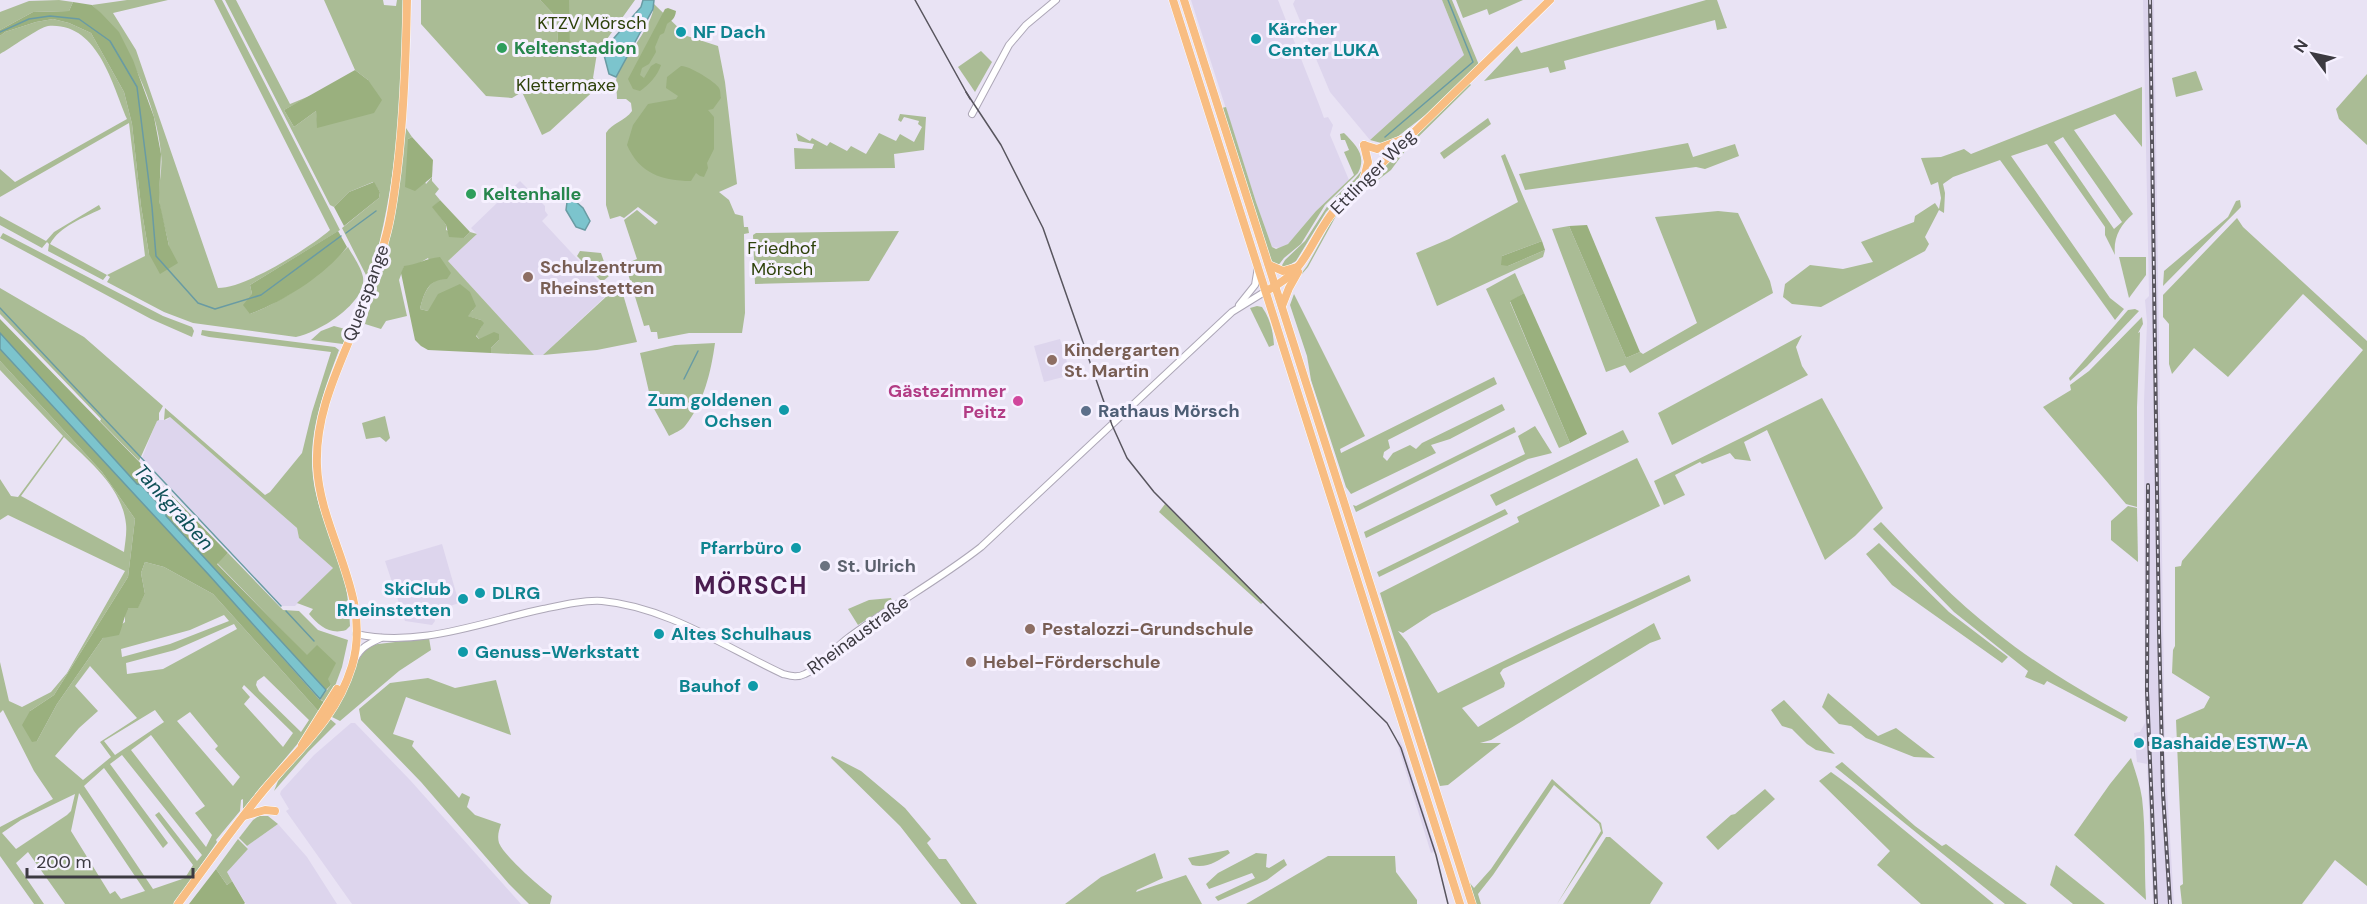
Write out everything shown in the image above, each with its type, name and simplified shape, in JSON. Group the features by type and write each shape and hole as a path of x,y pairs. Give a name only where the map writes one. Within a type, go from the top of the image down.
{"main road":[{"name":"Querspange","path":"356,634 350,578 323,506 318,485 319,429 328,393 366,298 387,233 402,134 407,0"},
{"path":"1173,0 1460,904"},
{"path":"1184,0 1472,904"},
{"name":"Ettlinger Weg","path":"1266,291 1292,275 1305,260 1328,217 1363,180 1550,0"},
{"path":"1363,180 1368,162 1364,145 1377,149 1383,148 1408,137"},
{"path":"1269,264 1279,270 1289,271 1305,260"},
{"path":"1282,306 1305,260"},
{"path":"298,751 310,741 338,700 352,665 356,634"},
{"path":"178,904 244,816 298,751 334,697 342,680 351,641 356,634"},
{"path":"244,816 266,810 275,811"}],"street":[{"path":"972,114 1009,45 1026,25 1056,0"},
{"path":"1232,312 1255,285 1258,267"},
{"name":"Rheinaustraße","path":"356,634 410,639 568,604 602,601 621,604 678,622 783,674 802,676 813,670 846,639 957,566 981,547 1232,312 1266,291"},
{"path":"352,665 366,644 382,638"}],"shaded area":[{"path":"1191,0 1278,0 1324,118 1328,117 1333,125 1330,135 1349,180 1316,211 1288,244 1280,248 1272,247"},
{"path":"1295,0 1442,0 1464,55 1370,140 1330,92 1293,4"},
{"path":"2143,0 2154,0 2165,756 2174,904 2153,904 2147,764 2137,762 2134,733 2140,732 2145,723 2144,401 2147,322 2145,300 2149,296"},
{"name":"Schulzentrum Rheinstetten","path":"520,181 545,206 548,215 542,221 609,293 543,355 534,355 448,261 477,234 471,228"},
{"name":"Kindergarten St. Martin","path":"1060,339 1071,375 1044,382 1034,346"},
{"path":"170,417 297,528 299,538 333,568 295,606 282,606 142,458 157,420 167,420"},
{"path":"442,544 459,603 432,612 435,621 432,625 405,621 385,561"},
{"path":"351,723 355,723 410,780 521,904 352,904 286,811 289,809 280,794 314,755"},
{"path":"1399,739 1436,851 1431,853 1397,743"},
{"path":"278,824 307,857 337,904 246,904 227,872 248,849 247,846"}],"green space":[{"path":"127,0 168,0 113,13 136,50 218,288 244,281 277,266 330,230 214,0 222,0 340,230 250,285 252,294 250,314 302,285 348,247 362,273 362,287 357,297 339,315 316,330 296,337 193,323 164,312 107,282 110,277 107,275 145,256 129,123 0,197 0,169 15,182 127,119 109,73 91,44 79,34 65,27 44,27 0,54 0,36 5,32 36,22 53,19 91,33 124,92 132,124 149,254 169,246 159,200 161,160 159,136 147,95 128,54 105,18 92,5"},
{"path":"225,0 236,0 290,104 312,95 284,110 294,127 316,111 318,127 368,80 355,70 324,0 383,0 384,5 396,6 397,0 405,0 396,145 385,217 367,287 366,275 342,228 379,198 380,192 373,182 349,192 334,207 330,205"},
{"name":"Keltenstadion","path":"421,0 540,0 559,20 557,44 569,55 569,0 635,0 597,53 593,78 600,85 550,131 542,135 522,92 512,98 486,96 421,24"},
{"path":"540,0 569,0 570,56 557,44 559,20"},
{"path":"1442,0 1452,0 1479,65 1442,102 1392,141 1385,144 1370,140 1464,55"},
{"path":"1456,0 1523,0 1489,15 1487,9 1463,18"},
{"path":"1706,0 1717,0 1727,28 1717,30 1715,20 1564,61 1566,69 1550,73 1548,67 1484,81 1517,46 1521,53"},
{"path":"29,1 73,2 69,11 33,12 0,30 0,12"},
{"path":"73,2 92,5 119,32 133,60 154,117 161,154 159,200 169,246 178,263 160,274 149,254 132,124 124,92 91,33 53,19 36,22 5,32 0,36 0,30 33,12 69,11"},
{"path":"654,4 687,36 718,46 725,82 737,184 719,192 729,200 735,214 743,216 744,227 748,227 749,233 744,234 745,313 742,333 689,333 658,339 657,332 651,332 649,325 644,326 625,264 637,259 624,220 637,210 655,225 658,222 638,207 624,218 620,216 610,219 606,205 606,133 632,111 631,103 626,99 617,99 617,75 649,22"},
{"path":"665,9 676,11 675,16 667,24 664,33 660,35 655,47 656,52 649,64 642,68 640,75 644,78 651,66 656,63 661,65 660,69 643,89 640,91 633,89 628,79"},
{"path":"981,51 992,62 975,92 958,67"},
{"path":"681,66 695,71 717,85 721,98 713,109 708,110 714,117 714,149 707,163 708,168 704,177 696,173 691,181 680,181 653,174 638,162 627,145 633,125 648,104 676,99 678,96 666,88 667,77"},
{"path":"355,70 368,80 382,100 374,113 317,128 316,111 294,127 284,110"},
{"path":"2196,71 2203,90 2176,97 2172,78"},
{"path":"2367,74 2367,145 2339,119 2336,109"},
{"path":"1469,83 1471,85 1408,147 1391,170 1348,203 1336,216 1308,267 1295,282 1307,266 1335,215"},
{"path":"2142,87 2142,147 2115,114 2074,130 2133,214 2118,232 2115,255 2105,235 2105,227 2047,144 2011,156 2110,298 2124,309 2115,320 2000,160 1953,177 1943,184 1944,213 1939,210 1925,237 1929,244 1925,251 1821,307 1792,304 1783,297 1785,284 1810,265 1843,269 1873,262 1861,242 1914,222 1915,216 1935,203 1939,209 1941,198 1938,182 1931,185 1921,158 1941,157 1964,149 1971,154","holes":["2063,137 2122,222 2114,229 2054,142"]},
{"path":"1226,107 1256,202 1272,247 1276,249 1288,244 1316,211 1354,175 1344,152 1349,150 1345,140 1341,140 1340,134 1344,133 1348,137 1361,156 1358,173 1325,205 1301,244 1277,267 1271,261 1222,108"},
{"path":"900,114 926,117 924,150 894,154 895,168 795,169 794,148 812,149 814,144 798,141 796,133 810,141 812,138 827,146 830,142 847,151 851,146 866,154 879,133 896,141 900,134 914,142 922,127 918,124 919,121 904,117 901,122 898,120"},
{"path":"1488,118 1491,124 1444,159 1440,153"},
{"path":"406,128 412,137 408,139 426,184 432,177 432,181 439,189 435,194 440,200 433,207 446,225 446,230 464,238 470,232 477,234 448,261 534,355 491,353 491,348 499,340 479,339 476,335 482,326 481,320 467,316 473,310 428,311 420,309 426,292 438,279 428,258 416,265 404,267 399,280 407,316 386,321 381,329 365,324 390,236"},
{"path":"412,137 433,160 432,177 415,191 405,187 408,139"},
{"path":"1688,143 1693,157 1735,144 1739,156 1705,169 1696,167 1525,190 1519,174"},
{"path":"1505,154 1542,241 1502,256 1508,266 1545,250 1543,257 1437,306 1416,253 1449,239 1518,202 1501,156"},
{"path":"1363,169 1358,179 1326,212 1296,261 1286,267 1281,267 1285,260 1305,241 1330,202"},
{"path":"374,182 380,192 379,198 344,226 334,207 349,192"},
{"path":"440,200 470,232 464,238 449,237 446,225 432,207"},
{"path":"2240,200 2241,207 2163,286 2164,271 2228,217 2236,201"},
{"path":"99,205 101,209 66,227 50,244 107,275 103,280 48,251 47,242 42,248 0,225 0,216 46,241 54,232"},
{"path":"1718,211 1738,213 1770,281 1773,293 1630,373 1625,365 1606,372 1552,229 1569,226 1626,358 1640,352 1643,354 1697,323 1655,217"},
{"path":"2237,218 2243,227 2367,341 2367,886 2335,860 2302,904 2182,904 2180,886 2183,884 2176,720 2204,708 2210,697 2172,673 2175,646 2175,567 2181,566 2182,561 2363,350 2303,294 2228,377 2194,348 2172,374 2169,364 2169,324 2163,317 2163,295"},
{"path":"1587,225 1640,352 1626,358 1569,226"},
{"path":"338,231 347,247 338,258 290,295 250,314 243,305 252,294 250,285"},
{"name":"Friedhof Mörsch","path":"899,231 869,281 755,284 753,235 756,233"},
{"path":"3,233 163,316 192,327 194,331 192,337 151,319 0,238"},
{"path":"1542,241 1545,250 1508,266 1501,265 1502,256"},
{"path":"580,251 601,253 609,276 602,282 577,256"},
{"path":"440,257 451,273 447,279 431,284 420,309 428,311 438,294 460,284 470,292 476,306 468,316 484,323 476,336 479,339 494,332 499,334 499,340 491,348 491,353 428,350 415,340 401,273 404,266"},
{"path":"2119,257 2146,257 2146,275 2129,298"},
{"path":"1515,273 1524,293 1510,302 1570,443 1559,448 1486,289"},
{"path":"620,284 637,342 597,350 543,355"},
{"path":"0,288 84,337 163,406 159,413 159,420 139,461 0,314"},
{"path":"1524,293 1587,434 1570,443 1510,301"},
{"path":"1294,294 1365,436 1340,449 1341,453 1494,377 1497,384 1388,440 1390,448 1384,452 1383,457 1387,461 1393,453 1410,445 1416,449 1422,443 1502,404 1505,410 1450,439 1431,445 1436,453 1351,494 1346,487 1311,380 1307,356 1290,305"},
{"path":"1262,307 1271,325 1274,345 1269,347 1250,308"},
{"path":"2128,310 2139,311 2070,381 2069,378"},
{"path":"2142,317 2143,324 2138,333 2140,332 2137,507 2126,504 2043,407 2071,390 2070,385 2089,371"},
{"path":"0,319 228,553 217,564 307,655 317,645 336,663 328,679 331,685 326,690 166,516 166,512 141,485 137,484 0,333"},
{"path":"334,326 345,329 347,334 343,344 311,340 321,331"},
{"path":"202,330 335,347 339,350 320,404 312,460 317,498 339,558 345,584 350,626 346,630 335,631 325,628 309,614 313,609 297,603 333,568 299,538 297,528 170,417 164,420 165,408 265,495 302,453 331,352 209,337 201,335"},
{"path":"1802,335 1796,347 1802,366 1808,375 1672,445 1658,413"},
{"path":"715,343 709,376 702,397 692,417 683,428 669,436 652,405 640,353 675,345"},
{"path":"0,349 209,575 319,699 326,703 320,713 213,594 164,567 145,562 141,573 145,594 138,608 129,608 119,635 103,638 57,704 37,741 32,742 22,725 30,711 54,695 128,577 135,519 102,472 0,361"},
{"path":"0,361 102,472 135,519 128,577 54,695 30,711 37,741 57,704 103,638 125,622 125,613 129,608 138,607 145,594 141,573 145,562 164,567 213,594 320,713 304,736 243,809 243,799 241,800 240,811 216,840 217,842 174,904 65,904 28,852 16,863 44,904 34,904 0,856 0,827 53,799 34,771 3,710 0,713 0,662 9,701 22,707 51,692 67,673 125,571 8,515 0,520 0,479 11,496 18,497 63,436 0,370","holes":["64,437 94,465 118,498 126,524 124,552 21,496","224,615 229,621 170,644 122,657 121,649 190,630","234,624 237,629 163,669 127,674 126,663 175,650","90,666 137,718 100,742 111,757 83,780 55,756 79,728 98,711 75,686","264,676 309,720 301,732 259,691 257,681","244,685 293,733 283,747 244,704 250,697 242,688","155,710 164,722 115,755 104,741","190,712 218,746 215,749 240,777 233,786 177,721","151,735 205,806 195,813 212,835 206,847 131,750","122,755 202,855 197,861 159,812 155,815 193,865 185,878 153,889 84,786 104,768 163,848 168,843 110,764","79,793 145,891 121,899 115,891 110,894 71,831","75,794 71,811 67,815 16,849 2,833 21,820"]},
{"path":"1822,398 1883,508 1855,536 1825,560 1767,430 1744,442 1751,461 1735,459 1730,453 1702,464 1700,462 1675,475 1685,495 1664,505 1654,481"},
{"path":"385,416 390,438 386,442 380,437 366,439 362,423"},
{"path":"1535,426 1552,453 1528,459 1366,538 1364,532 1525,454 1518,436"},
{"path":"1514,427 1516,432 1356,512 1353,505 1356,506"},
{"path":"1623,430 1629,442 1496,506 1490,495"},
{"path":"1637,458 1660,506 1432,614 1403,633 1398,631 1438,693 1689,575 1691,581 1503,669 1500,673 1505,683 1504,687 1462,708 1478,727 1654,623 1661,639 1650,643 1491,740 1480,743 1501,743 1448,785 1440,786 1380,593 1519,522 1517,517"},
{"path":"1165,504 1264,602 1261,604 1159,512"},
{"path":"2128,506 2137,508 2138,562 2111,540 2111,521"},
{"path":"1505,509 1508,514 1379,577 1377,572"},
{"path":"1881,522 1937,580 1981,620 2044,667 2128,717 2125,722 2047,681 2044,685 2025,677 2028,671 1954,612 1873,529"},
{"path":"1879,543 1949,612 2008,657 2002,663 1892,585 1866,554"},
{"path":"228,553 283,610 299,611 318,630 348,640 342,667 326,703 320,699 331,685 307,656 217,563"},
{"path":"891,598 893,603 858,625 848,609 869,600"},
{"path":"429,638 431,650 399,671 340,721 330,716 353,670 370,645"},
{"path":"428,678 455,688 496,680 511,735 406,697 393,734 414,741 412,746 459,798 462,793 470,797 467,807 475,815 501,824 498,838 502,849 552,896 550,904 529,904 421,782 361,720 359,709 390,683"},
{"path":"1828,693 1878,736 1896,728 1935,758 1914,757 1866,738 1851,726 1839,724 1822,707"},
{"path":"1784,700 1835,754 1816,750 1792,729 1782,726 1771,710"},
{"path":"329,718 336,724 274,791 278,781"},
{"path":"832,756 861,771 905,808 931,839 927,843 939,859 946,859 977,904 961,904 900,826 831,758"},
{"path":"2131,758 2142,798 2146,900 2074,835"},
{"path":"1842,762 1915,826 1942,846 1946,844 2027,904 2005,904 1835,767"},
{"path":"1831,772 1994,904 1921,904 1877,865 1890,851 1819,781"},
{"path":"1552,779 1601,823 1603,833 1557,904 1601,831 1599,824 1554,785 1478,894 1481,904 1476,904 1469,882 1474,888 1491,869"},
{"path":"1765,789 1775,799 1718,850 1706,837"},
{"path":"259,816 268,816 278,824 247,846 239,838"},
{"path":"1606,837 1610,837 1663,883 1650,904 1563,904"},
{"path":"238,839 248,849 227,872 232,881 227,885 216,869"},
{"path":"1228,850 1230,853 1207,865 1192,865 1188,858"},
{"path":"1155,853 1163,878 1136,892 1186,875 1202,904 1065,904 1101,877"},
{"path":"1256,853 1267,854 1266,867 1269,868 1284,859 1287,865 1267,880 1218,901 1215,897 1255,878 1252,873 1209,889 1206,884 1218,873"},
{"path":"1328,856 1395,856 1396,872 1417,900 1417,904 1246,904"},
{"path":"2056,865 2105,904 2073,904 2050,885"},
{"path":"216,869 227,885 232,881 244,904 189,904"}],"water":[{"path":"643,0 654,0 653,9 616,77 609,74 604,55 608,45 641,7"},
{"path":"574,200 583,208 590,221 585,230 576,227 566,210 567,202"},
{"path":"0,333 137,484 141,485 166,512 166,516 326,690 320,699 0,349"}],"waterway":[{"path":"1385,137 1473,62 1448,0"},
{"path":"0,32 29,19 50,16 79,19 110,41 137,87 156,256 198,303 215,309 261,295 341,236"},
{"path":"346,233 376,211"},
{"name":"Tankgraben","path":"0,308 281,606"},
{"path":"684,379 698,351"},
{"path":"286,611 314,641"}],"tram line":[{"path":"915,0 970,99"},
{"path":"966,92 1001,145 1043,228 1112,425 1127,458 1154,492 1387,723 1401,748 1436,855 1448,904"}],"railway":[{"path":"2150,0 2159,631 2163,793 2170,904"},
{"path":"2148,485 2147,691 2156,904"}],"place":[{"name":"NF Dach","path":"681,32"},
{"name":"Kärcher Center LUKA","path":"1256,39"},
{"name":"Keltenstadion","path":"502,48"},
{"name":"Keltenhalle","path":"471,194"},
{"name":"Schulzentrum Rheinstetten","path":"528,277"},
{"name":"Kindergarten St. Martin","path":"1052,360"},
{"name":"Gästezimmer Peitz","path":"1018,401"},
{"name":"Zum goldenen Ochsen","path":"784,410"},
{"name":"Rathaus Mörsch","path":"1086,411"},
{"name":"Pfarrbüro","path":"796,548"},
{"name":"St. Ulrich","path":"825,566"},
{"name":"DLRG","path":"480,593"},
{"name":"SkiClub Rheinstetten","path":"463,599"},
{"name":"Pestalozzi-Grundschule","path":"1030,629"},
{"name":"Altes Schulhaus","path":"659,634"},
{"name":"Genuss-Werkstatt","path":"463,652"},
{"name":"Hebel-Förderschule","path":"971,662"},
{"name":"Bauhof","path":"753,686"},
{"name":"Bashaide ESTW-A","path":"2139,743"}],"district":[{"name":"MÖRSCH","path":"751,585"}],"park label":[{"name":"KTZV Mörsch","path":"592,23"},
{"name":"Klettermaxe","path":"566,85"}]}
